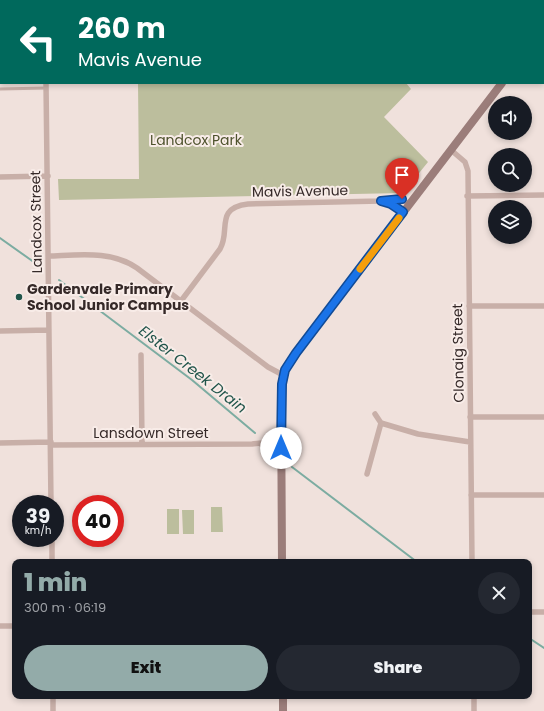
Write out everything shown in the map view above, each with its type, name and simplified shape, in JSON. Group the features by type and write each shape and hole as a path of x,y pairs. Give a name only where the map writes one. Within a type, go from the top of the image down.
{"street":[{"path":"282,559 281,392 283,375 296,353 501,84"},
{"name":"Landcox Street","path":"46,85 51,495"},
{"name":"Clonaig Street","path":"451,150 465,162 467,167 472,559"},
{"path":"0,177 48,176"},
{"path":"467,196 544,195"},
{"name":"Mavis Avenue","path":"181,301 220,249 224,241 224,222 229,213 237,206 248,204 381,201 402,199 410,204"},
{"name":"Mavis Avenue","path":"381,201 391,204 403,212"},
{"path":"48,256 96,255 113,256 124,260 268,367 283,375"},
{"path":"469,306 544,306"},
{"path":"0,331 49,330"},
{"path":"141,355 142,444"},
{"path":"375,414 381,423 418,434 470,442"},
{"path":"470,417 544,417"},
{"path":"367,474 381,423"},
{"name":"Lansdown Street","path":"0,442 51,444 281,444"},
{"path":"471,495 544,495"},
{"path":"52,547 52,559"},
{"path":"532,612 544,612"},
{"path":"0,626 12,626"},
{"path":"53,699 53,711"},
{"path":"283,699 283,711"},
{"path":"474,699 474,711"}],"lane":[{"path":"0,89 46,85"}],"green space":[{"name":"Landcox Park","path":"138,84 407,84 411,89 384,117 428,162 403,193 59,200 58,179 139,179"},
{"path":"211,507 222,507 223,532 211,532"},
{"path":"167,509 179,509 179,534 167,534"},
{"path":"182,510 194,510 194,534 183,534"}],"waterway":[{"name":"Elster Creek Drain","path":"0,238 38,265"},
{"name":"Elster Creek Drain","path":"59,280 192,380 255,433"},
{"name":"Elster Creek Drain","path":"292,467 413,559"},
{"name":"Elster Creek Drain","path":"532,640 544,648"}],"slow traffic":[{"path":"360,269 399,218"}],"place":[{"name":"Gardenvale Primary School Junior Campus","path":"19,297"}],"route":[{"path":"281,448 281,392 282,378 285,370 296,353 403,212 391,204 381,201 402,199"}]}
